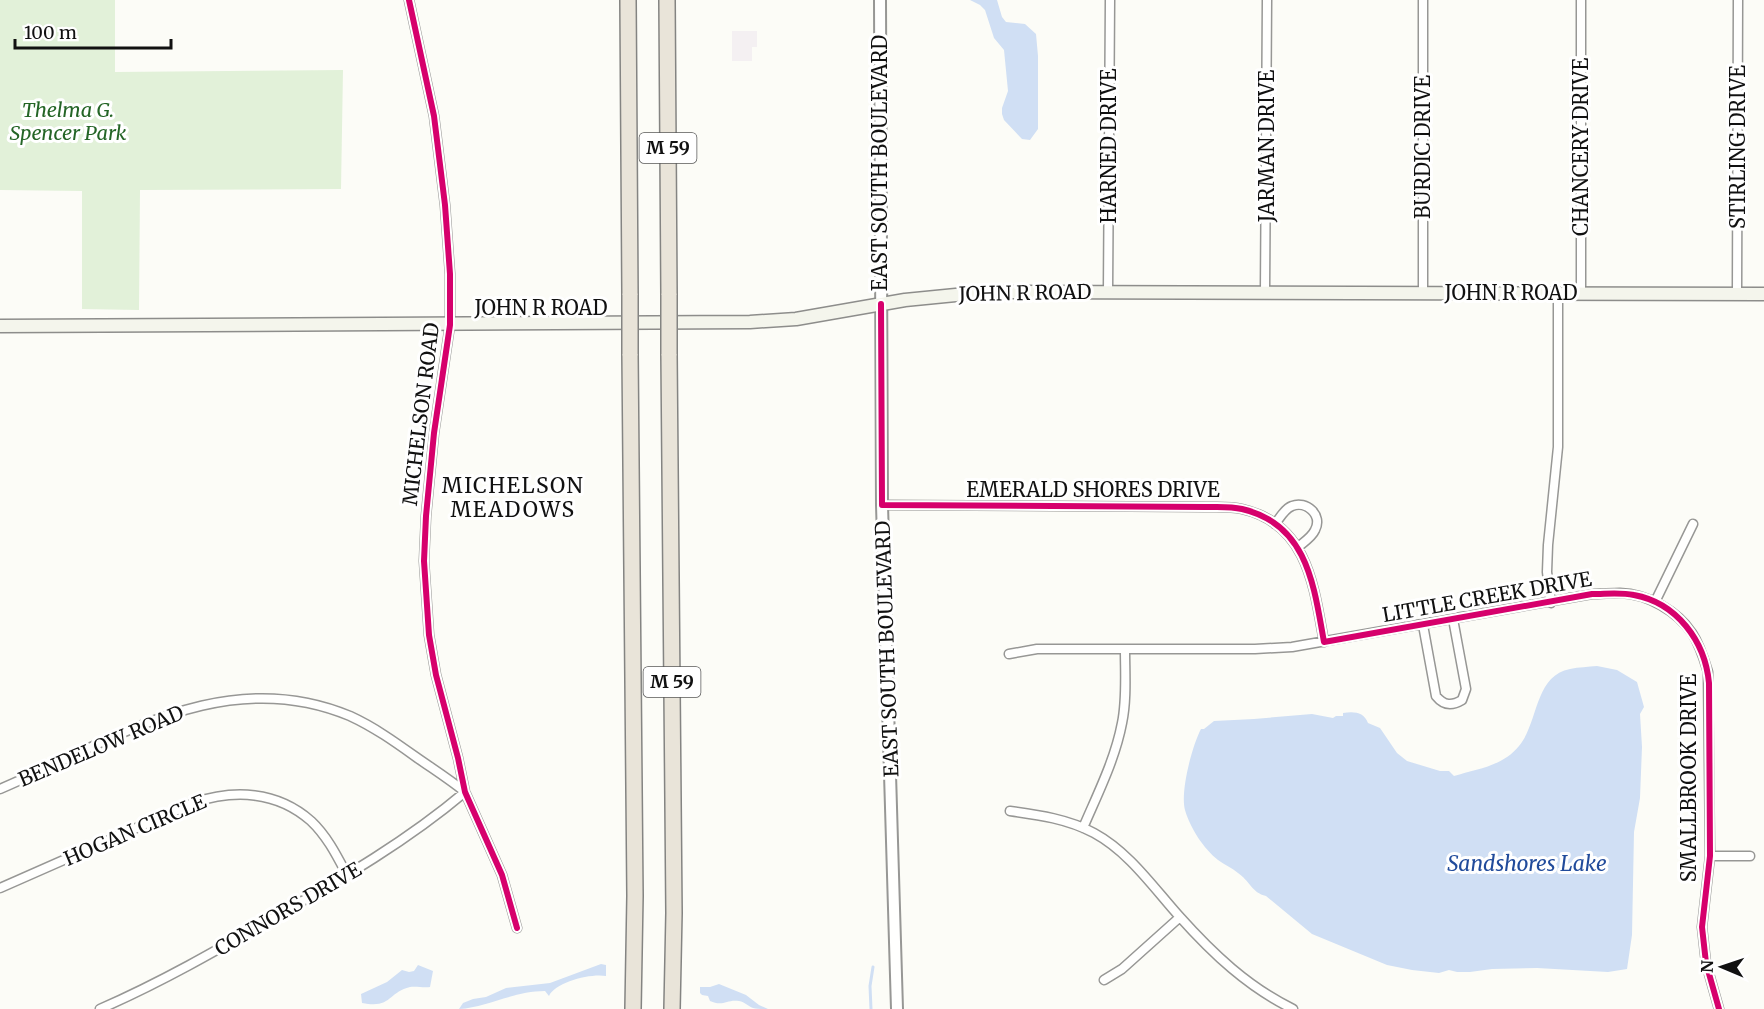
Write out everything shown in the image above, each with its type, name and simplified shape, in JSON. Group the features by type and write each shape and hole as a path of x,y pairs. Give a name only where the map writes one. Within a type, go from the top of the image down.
{"highway":[{"name":"M 59","path":"628,0 635,896 633,1009"},
{"name":"M 59","path":"667,0 674,913 672,1009"}],"main road":[{"name":"JOHN R ROAD","path":"0,326 761,322 796,319 914,299 987,291 1764,294"}],"street":[{"name":"MICHELSON ROAD","path":"409,0 432,107 442,177 449,264 450,325 428,484 424,542 432,653 465,792 502,875 516,928"},
{"name":"EAST SOUTH BOULEVARD","path":"880,0 882,505 897,1009"},
{"name":"HARNED DRIVE","path":"1108,292 1110,0"},
{"name":"JARMAN DRIVE","path":"1265,292 1267,0"},
{"name":"BURDIC DRIVE","path":"1423,0 1423,293"},
{"name":"CHANCERY DRIVE","path":"1581,0 1581,293"},
{"name":"STIRLING DRIVE","path":"1737,294 1738,0"},
{"path":"1551,603 1547,572 1558,447 1558,293"},
{"name":"EMERALD SHORES DRIVE","path":"882,505 1221,507 1251,512 1275,524 1298,547 1310,572 1324,642"},
{"path":"1275,524 1291,506 1304,505 1312,510 1317,520 1317,527 1314,533 1298,547"},
{"path":"1655,602 1693,524"},
{"name":"LITTLE CREEK DRIVE","path":"1010,654 1037,649 1255,650 1324,642 1592,594 1622,593 1655,602"},
{"name":"SMALLBROOK DRIVE","path":"1655,602 1679,619 1691,632 1704,657 1708,672 1710,856 1703,909 1703,947 1719,1009"},
{"path":"1423,625 1436,696 1446,704 1455,704 1462,700 1466,689 1453,619"},
{"path":"1083,828 1110,764 1122,722 1125,699 1125,649"},
{"name":"BENDELOW ROAD","path":"0,789 172,712 229,700 266,698 310,704 356,719 383,733 465,792"},
{"name":"CONNORS DRIVE","path":"100,1009 150,987 199,961 347,875 416,830 465,792"},
{"name":"HOGAN CIRCLE","path":"0,888 193,803 229,794 270,799 287,805 301,814 311,822 331,846 347,875"},
{"path":"1010,812 1049,816 1083,828 1116,848 1221,960 1270,997 1293,1009"},
{"path":"1710,856 1750,856"},
{"path":"1104,980 1122,969 1180,917"}],"shaded area":[{"path":"732,31 757,31 757,47 752,47 752,61 732,61"}],"green space":[{"name":"Thelma G. Spencer Park","path":"0,0 115,0 115,72 343,70 341,189 140,190 139,310 82,309 82,191 0,190"}],"water":[{"path":"970,0 997,0 1002,17 1006,22 1025,24 1036,34 1038,129 1030,140 1022,139 1004,120 1002,108 1008,91 1004,50 994,38 985,10"},
{"name":"Sandshores Lake","path":"1597,666 1617,670 1637,682 1644,707 1640,714 1642,747 1640,798 1634,832 1632,935 1627,969 1608,972 1537,968 1470,972 1449,970 1439,973 1387,965 1312,934 1266,896 1257,892 1242,876 1218,860 1198,838 1187,817 1184,792 1191,757 1201,729 1214,721 1312,714 1333,718 1343,716 1343,713 1358,713 1368,723 1380,728 1397,753 1407,761 1440,771 1449,771 1454,776 1489,766 1513,753 1525,736 1543,690 1558,673 1573,668"},
{"path":"601,964 606,965 606,976 599,975 574,980 558,987 549,996 545,991 534,992 459,1009 463,1003 486,997 506,988 550,983"},
{"path":"418,965 433,971 430,987 403,989 379,1004 362,1003 361,994 387,982 402,970 414,971"},
{"path":"719,984 746,995 768,1009 753,1008 739,1001 714,1003 708,996 700,993 700,987"}],"waterway":[{"path":"871,1009 870,986 873,967"}],"cycle path":[{"path":"409,0 434,116 445,205 450,274 450,325 434,433 426,516 424,561 429,635 436,675 465,792 502,875 517,928"},
{"path":"881,304 882,505 1233,507 1242,509 1264,517 1281,528 1294,543 1304,560 1311,580 1324,642 1592,594 1634,595 1649,599 1676,615 1695,639 1702,653 1709,683 1710,856 1702,927 1706,963 1719,1009"}],"district":[{"name":"MICHELSON MEADOWS","path":"513,498"}]}
